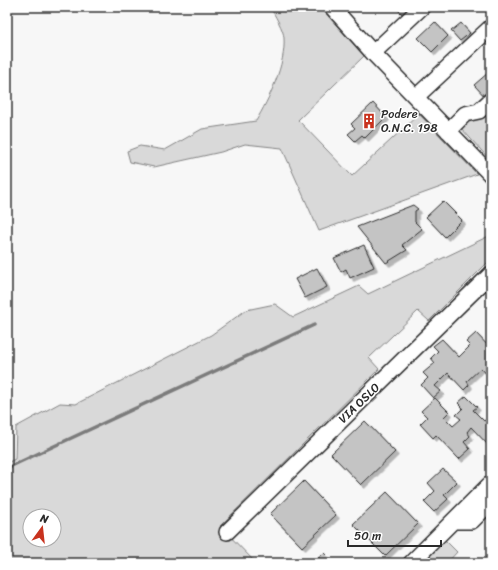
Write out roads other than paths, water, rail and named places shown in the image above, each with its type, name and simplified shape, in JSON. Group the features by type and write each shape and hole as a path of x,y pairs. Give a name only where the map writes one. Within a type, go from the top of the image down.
{"street":[{"path":"332,7 491,175"},
{"path":"373,52 422,7"},
{"path":"416,97 491,27"},
{"path":"448,131 465,114 479,111 491,100"},
{"name":"VIA OSLO","path":"227,532 490,278"},
{"path":"412,563 454,521 472,521 488,502 491,484"}],"waterway":[{"path":"7,468 314,325"}],"place":[{"name":"Podere O.N.C. 198","path":"369,121"}]}
